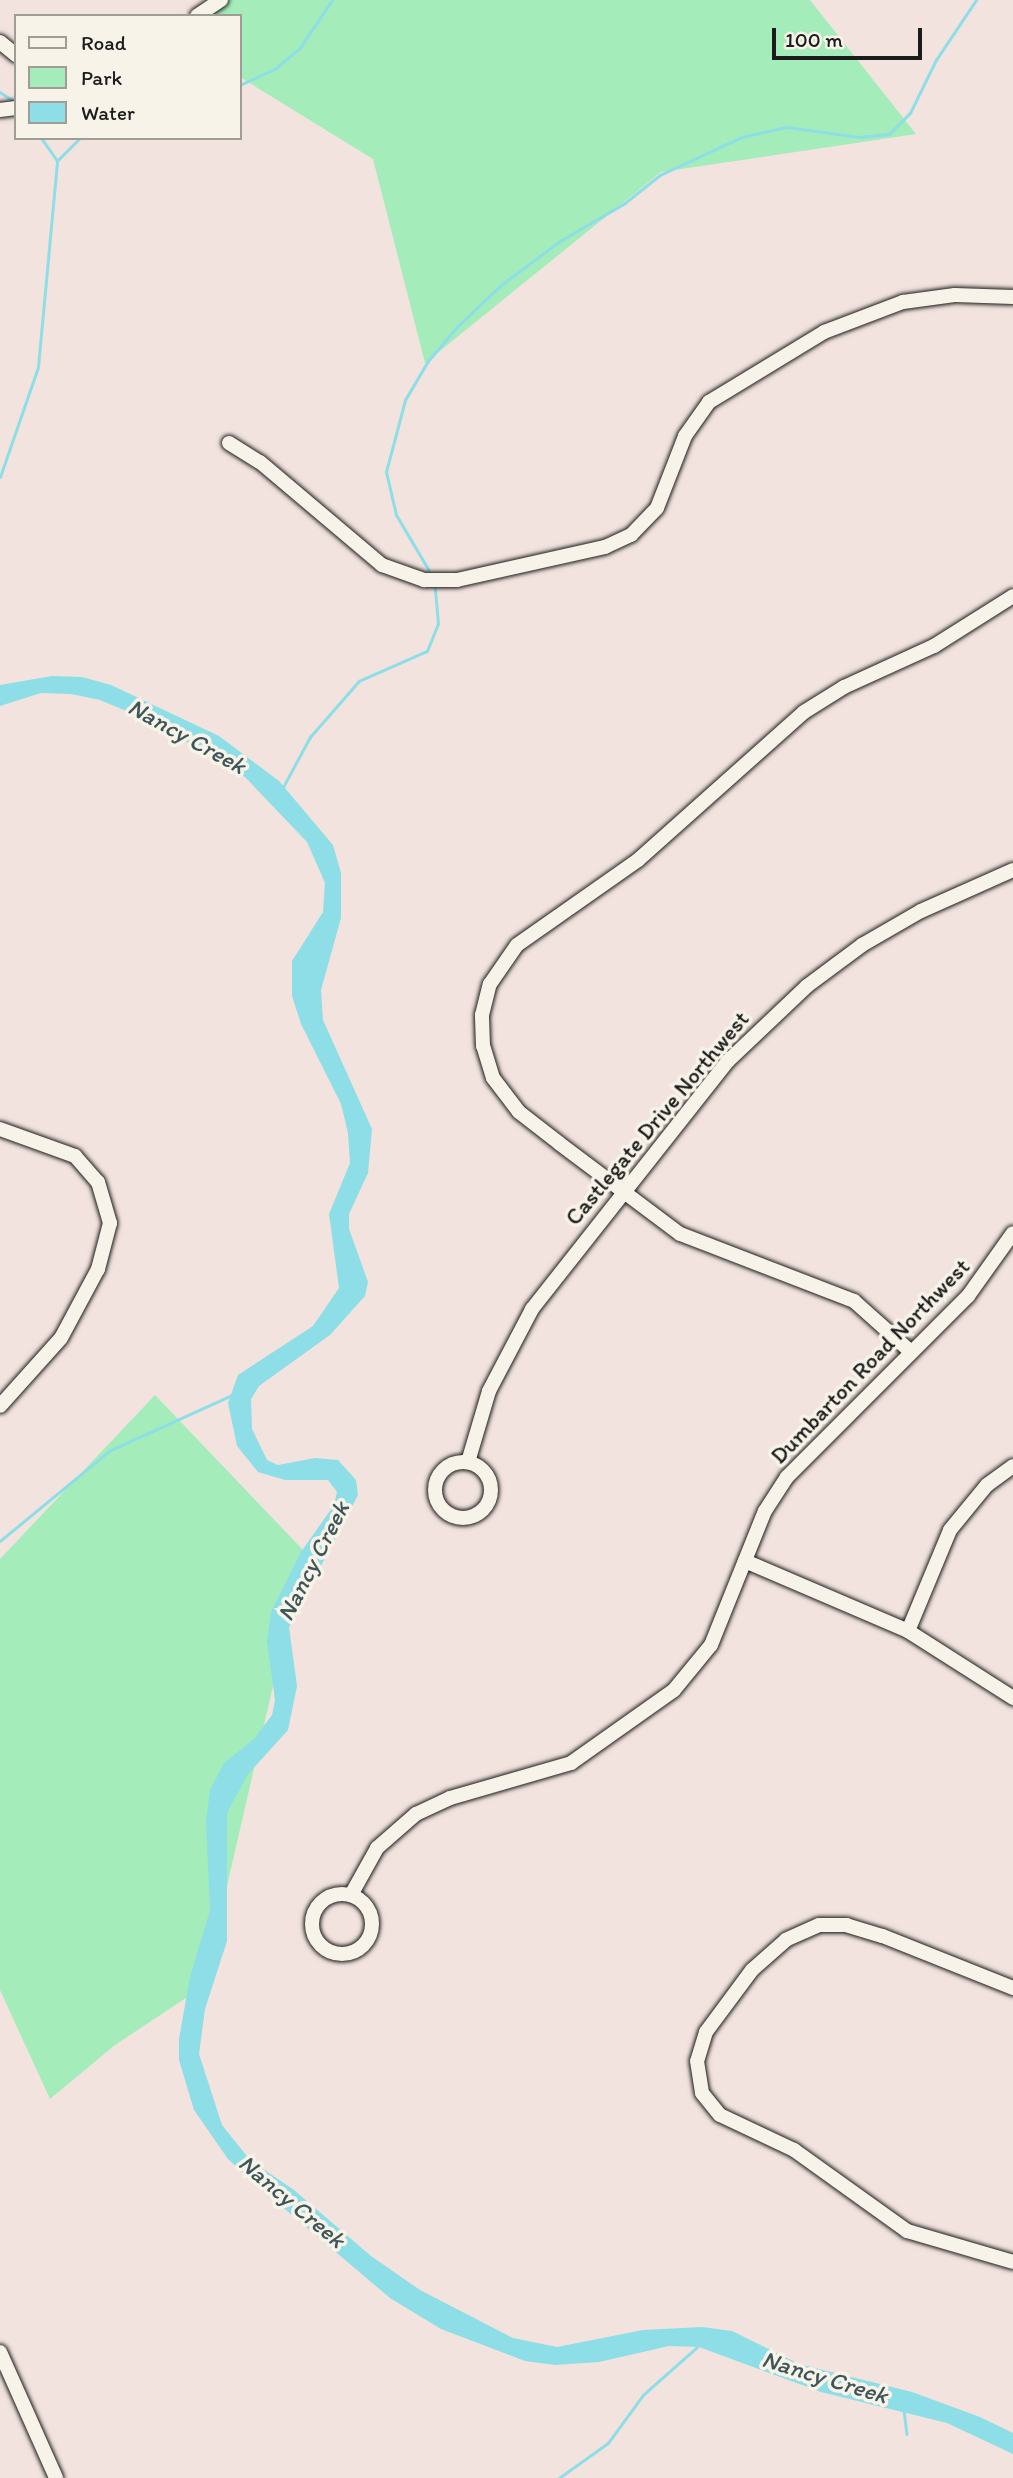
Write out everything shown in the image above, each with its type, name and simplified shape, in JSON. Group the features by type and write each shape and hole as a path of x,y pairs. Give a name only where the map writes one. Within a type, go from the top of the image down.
{"street":[{"path":"200,14 221,0"},
{"path":"0,42 14,53"},
{"path":"229,443 260,462 382,565 424,580 457,580 605,547 631,536 657,508 685,436 709,402 824,332 903,302 955,295 1013,297"},
{"path":"910,1351 854,1301 698,1243 622,1192 519,1112 494,1078 482,1031 485,999 497,970 527,936 638,860 804,712 844,687 934,646 1013,596"},
{"name":"Castlegate Drive Northwest","path":"468,1462 489,1391 518,1331 622,1192 728,1061 807,986 891,927 1013,870"},
{"path":"0,1129 75,1156 98,1182 110,1223 102,1258 61,1338 0,1406"},
{"name":"Dumbarton Road Northwest","path":"351,1895 377,1848 416,1814 450,1798 571,1763 674,1690 711,1645 765,1511 787,1477 869,1400 910,1351 982,1280 1013,1233"},
{"path":"468,1462 484,1471 491,1496 482,1511 457,1517 440,1507 436,1479 449,1465 468,1462"},
{"path":"908,1631 950,1530 987,1485 1013,1466"},
{"path":"745,1561 908,1631 1013,1698"},
{"path":"351,1895 367,1908 372,1927 364,1945 337,1955 319,1945 312,1917 323,1900 351,1895"},
{"path":"1013,1987 973,1976 882,1936 848,1926 819,1925 786,1940 752,1970 706,2032 697,2062 702,2093 720,2115 794,2150 907,2231 1013,2262"},
{"path":"0,2352 56,2478"}],"green space":[{"path":"218,0 810,0 916,134 661,172 425,363 373,159 242,78 242,14 200,14"},
{"path":"155,1395 304,1551 204,1986 115,2045 50,2099 0,1990 0,1559"}],"water":[{"name":"Nancy Creek","path":"52,676 82,677 111,685 219,736 279,781 333,845 341,873 341,918 321,990 323,1020 372,1129 368,1173 349,1214 349,1229 368,1282 365,1296 330,1335 259,1386 251,1399 252,1429 267,1460 278,1465 315,1458 338,1460 356,1480 358,1495 289,1627 297,1686 288,1730 248,1774 227,1813 227,1941 205,2009 199,2054 222,2125 250,2160 294,2190 371,2256 420,2290 513,2338 557,2347 643,2330 702,2327 732,2331 799,2364 912,2392 980,2417 1013,2433 1013,2454 947,2423 821,2392 699,2347 669,2346 599,2362 555,2365 525,2361 441,2329 390,2298 259,2187 228,2159 194,2110 179,2060 179,2039 190,1977 210,1910 206,1821 210,1790 224,1763 254,1739 272,1715 275,1700 267,1641 271,1612 301,1552 334,1505 337,1492 328,1480 285,1480 258,1472 237,1446 228,1403 238,1375 313,1326 339,1288 329,1214 350,1163 348,1133 341,1104 301,1024 292,996 292,961 323,912 325,883 307,842 245,777 155,723 100,700 71,694 41,693 0,706 0,685"}],"waterway":[{"path":"242,84 276,68 299,49 332,0"},
{"path":"429,571 396,515 386,472 405,400 428,361 457,327 500,286 560,241 625,203 660,175 742,137 786,127 860,137 889,134 910,113 936,60 976,0"},
{"path":"0,92 12,100"},
{"path":"0,477 38,367 57,161 42,140"},
{"path":"57,161 78,140"},
{"path":"282,789 310,737 359,681 427,651 438,624 435,589"},
{"path":"0,1541 109,1451 232,1395"},
{"path":"559,2478 608,2443 643,2395 697,2347"},
{"path":"904,2410 907,2434"}]}
